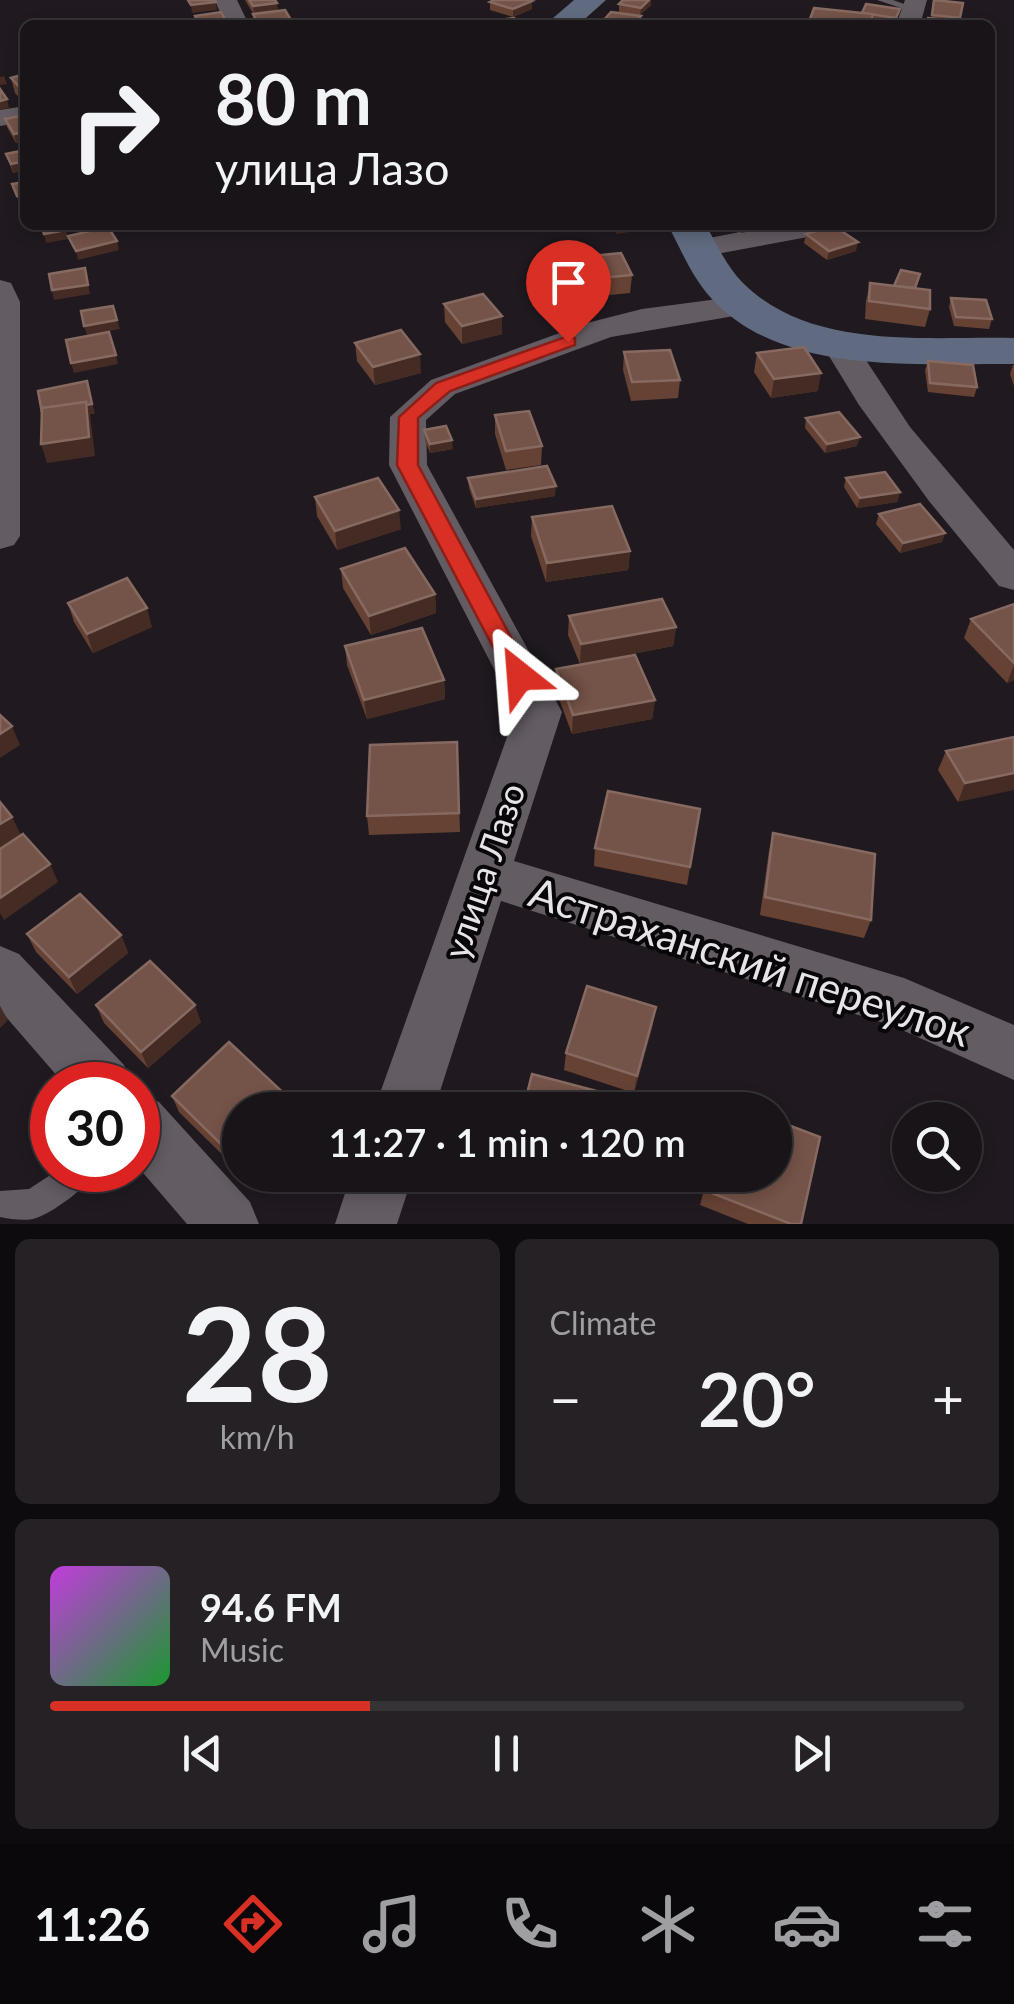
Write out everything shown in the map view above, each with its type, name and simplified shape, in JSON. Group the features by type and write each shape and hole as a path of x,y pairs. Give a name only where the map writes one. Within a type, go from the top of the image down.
{"street":[{"path":"566,20 592,0"},
{"path":"764,230 693,236 726,291 741,306 784,331 838,343 1014,351"},
{"path":"0,290 4,302 0,536"},
{"name":"улица Лазо","path":"410,1092 539,712 408,465 408,417 443,387 600,330 642,319 741,306"},
{"path":"838,343 858,381 1014,576"},
{"name":"Астраханский переулок","path":"484,874 904,1004 1014,1052"},
{"path":"0,971 82,1062"},
{"path":"160,1151 228,1224"},
{"path":"366,1224 376,1192"}],"lane":[{"path":"882,0 912,11"},
{"path":"5,1204 33,1204 51,1192"}],"building":[{"path":"188,0 215,0 216,2 191,5"},
{"path":"249,0 275,0 277,3 253,6"},
{"path":"623,0 649,0 641,8 619,4"},
{"path":"934,0 963,3 960,18 932,15"},
{"path":"532,1 513,9 490,2"},
{"path":"866,4 900,9 896,18 862,13"},
{"path":"814,8 873,14 871,20 810,19"},
{"path":"285,10 291,20 256,20 253,14"},
{"path":"221,12 225,20 197,20 195,16"},
{"path":"611,12 641,16 637,20 604,20"},
{"path":"20,116 20,133 14,134 5,119"},
{"path":"20,151 20,162 11,164 6,154"},
{"path":"20,183 20,195 17,196 12,184"},
{"path":"110,230 117,241 76,251 68,236"},
{"path":"840,230 858,242 829,251 806,234"},
{"path":"621,253 632,275 580,280 570,258"},
{"path":"85,268 88,285 52,290 49,274"},
{"path":"901,270 920,274 915,288 894,286"},
{"path":"870,283 930,290 930,309 869,301"},
{"path":"483,294 502,316 462,326 444,304"},
{"path":"951,298 986,300 992,319 956,317"},
{"path":"113,306 117,320 84,326 81,311"},
{"path":"401,330 420,354 373,367 355,343"},
{"path":"109,332 116,355 71,363 66,340"},
{"path":"804,347 821,373 774,379 757,353"},
{"path":"670,350 680,380 632,382 624,352"},
{"path":"928,361 973,365 977,387 930,383"},
{"path":"87,381 92,404 42,408 42,413 38,391"},
{"path":"86,402 89,437 41,444 42,408"},
{"path":"529,411 542,446 506,451 495,415"},
{"path":"839,412 860,437 827,444 806,418"},
{"path":"446,426 452,440 430,444 424,430"},
{"path":"547,466 556,486 476,499 468,478"},
{"path":"885,472 900,492 860,498 846,478"},
{"path":"378,478 399,510 335,531 315,497"},
{"path":"920,504 945,533 903,543 879,514"},
{"path":"612,506 630,551 547,563 532,517"},
{"path":"405,548 435,594 369,616 341,569"},
{"path":"127,578 147,608 87,634 68,603"},
{"path":"662,599 676,627 581,644 569,616"},
{"path":"1014,604 1014,663 971,619"},
{"path":"422,628 444,680 364,700 345,646"},
{"path":"635,655 655,700 573,715 556,669"},
{"path":"0,715 12,726 0,734"},
{"path":"1014,737 1014,773 965,783 946,751"},
{"path":"457,742 459,813 367,816 370,745"},
{"path":"608,791 700,809 690,867 595,848"},
{"path":"0,802 12,817 0,824"},
{"path":"773,833 875,854 871,920 765,897"},
{"path":"23,834 50,864 0,898 0,849"},
{"path":"80,894 121,935 69,977 27,934"},
{"path":"150,961 195,1005 141,1052 96,1005"},
{"path":"587,986 656,1007 637,1076 566,1053"},
{"path":"229,1042 282,1092 222,1092 222,1145 172,1096"},
{"path":"532,1074 600,1092 528,1092"},
{"path":"792,1126 820,1137 801,1224 791,1224 709,1192 792,1192"}],"route":[{"path":"520,676 408,465 408,417 443,387 568,342"}]}
